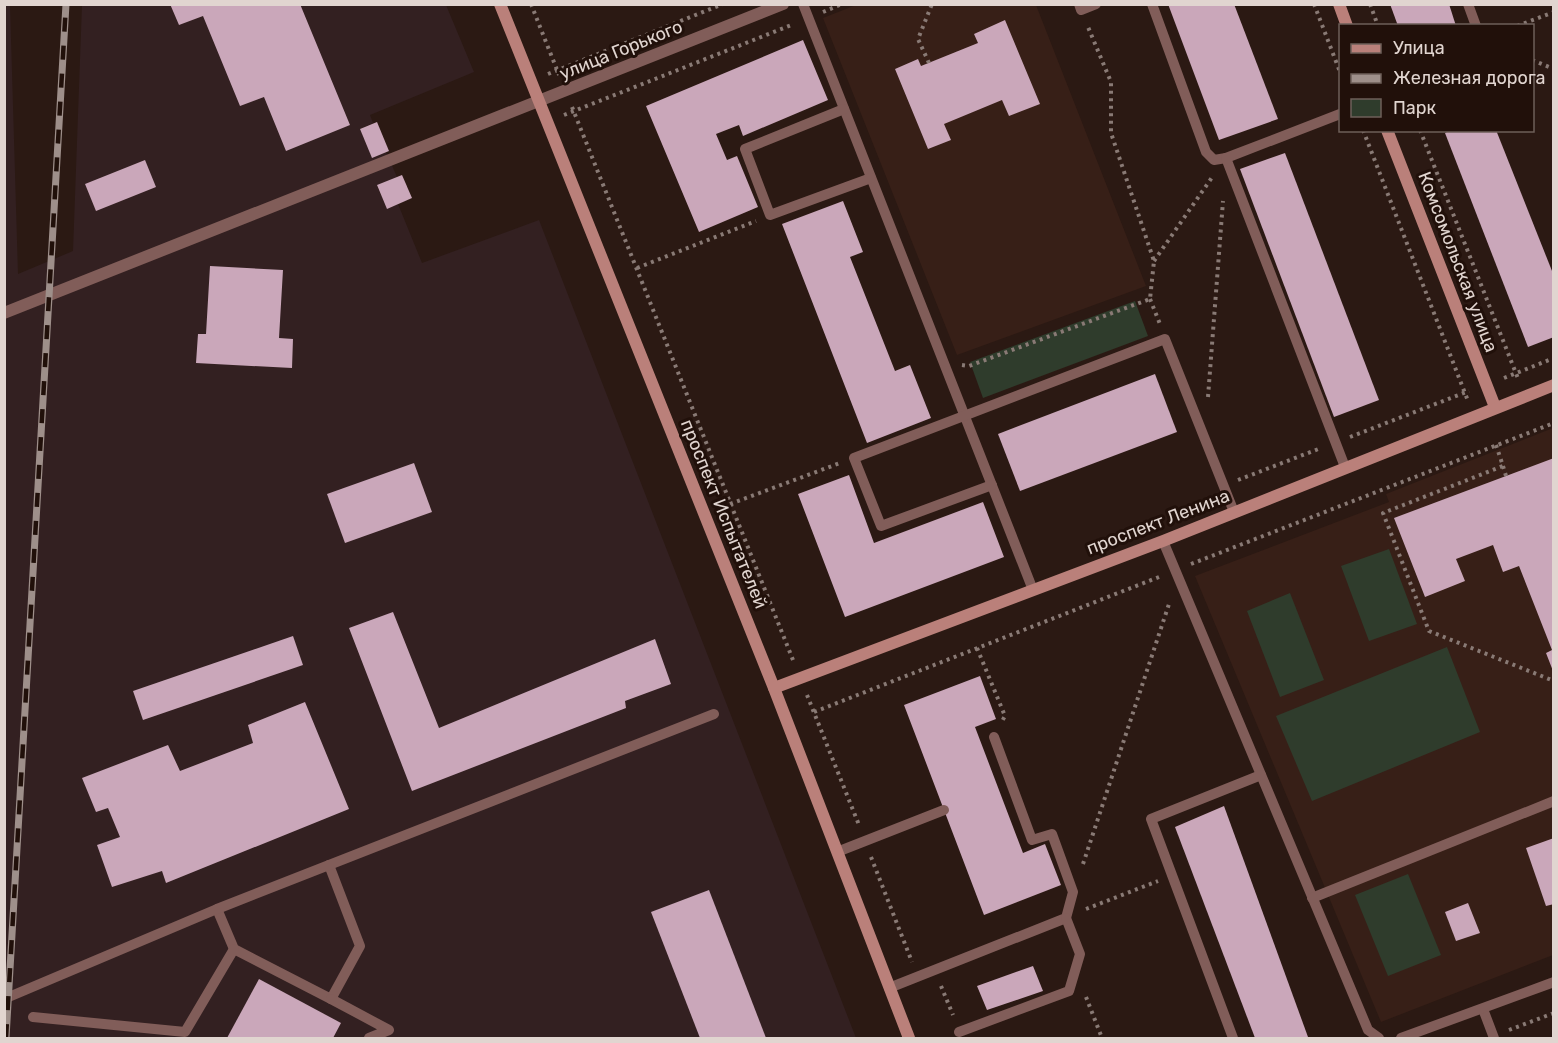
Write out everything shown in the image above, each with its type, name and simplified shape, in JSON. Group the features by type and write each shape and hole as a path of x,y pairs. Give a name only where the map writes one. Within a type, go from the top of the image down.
{"street":[{"name":"проспект Испытателей","path":"500,4 774,688 909,1038"},
{"name":"улица Горького","path":"4,313 783,4"},
{"path":"1339,4 1346,24"},
{"name":"Комсомольская улица","path":"1388,132 1495,407"},
{"name":"проспект Ленина","path":"774,688 1163,541 1554,385"}],"lane":[{"path":"803,4 1033,590"},
{"path":"1080,7 1096,4"},
{"path":"1152,4 1206,152 1214,160 1226,158 1339,115"},
{"path":"1468,4 1475,24"},
{"path":"844,109 745,148 770,215 871,178"},
{"path":"1226,158 1345,467"},
{"path":"992,485 881,526 854,458 1166,339 1234,512"},
{"path":"1163,541 1368,1030 1379,1038"},
{"path":"4,999 217,909 714,714"},
{"path":"959,1032 1069,991 1080,954 1066,918 1073,892 1052,834 1032,840 994,737"},
{"path":"1233,1038 1151,819 1261,775"},
{"path":"1312,897 1554,801"},
{"path":"837,852 944,810"},
{"path":"329,865 360,946 331,999"},
{"path":"217,909 234,950 331,999 391,1034"},
{"path":"889,988 1066,918"},
{"path":"33,1017 185,1032 234,950"},
{"path":"1401,1038 1554,982"},
{"path":"1483,1009 1494,1037"},
{"path":"369,1038 391,1034"}],"path":[{"path":"531,4 814,712"},
{"path":"531,80 723,4"},
{"path":"548,122 842,4"},
{"path":"929,63 918,39 932,4"},
{"path":"1314,4 1339,67"},
{"path":"1370,4 1377,24"},
{"path":"1080,7 1110,82 1110,133 1154,261 1150,299 1166,339"},
{"path":"1522,24 1554,12"},
{"path":"1534,60 1554,69"},
{"path":"1364,132 1474,415"},
{"path":"1421,132 1524,396"},
{"path":"1154,261 1226,158"},
{"path":"1208,404 1223,194"},
{"path":"637,268 770,215"},
{"path":"944,363 969,366 1150,299"},
{"path":"1224,486 1554,358"},
{"path":"1496,446 1506,476"},
{"path":"730,504 854,458"},
{"path":"1503,466 1383,513 1429,631 1554,681"},
{"path":"1073,892 1178,578"},
{"path":"978,648 1005,716 994,737"},
{"path":"1066,918 1172,875"},
{"path":"935,969 959,1032"},
{"path":"1076,969 1102,1038"},
{"path":"1494,1037 1554,1013"}],"shaded area":[{"path":"5,5 10,5 18,274 73,251 82,5 446,5 474,72 370,115 373,123 360,129 372,157 386,152 397,177 377,186 387,208 398,204 422,263 539,220 856,1038 5,1038"},
{"path":"856,5 1036,5 1146,286 957,355 823,18"},
{"path":"1553,428 1553,955 1381,1022 1195,576 1389,502 1386,494"}],"green space":[{"path":"1135,301 1148,336 983,398 970,362"},
{"path":"1389,549 1417,624 1369,641 1341,566"},
{"path":"1290,593 1324,680 1280,697 1247,611"},
{"path":"1447,647 1480,732 1312,801 1276,716"},
{"path":"1408,874 1441,955 1388,976 1355,895"}],"building":[{"path":"170,4 300,4 350,125 286,151 264,97 240,106 203,16 179,25"},
{"path":"1168,4 1234,4 1278,119 1219,140"},
{"path":"1390,4 1449,4 1455,24 1397,24"},
{"path":"1005,20 1040,104 1009,116 1002,100 944,124 951,140 928,149 895,69 918,59 921,66 978,43 974,34"},
{"path":"803,40 828,100 743,136 739,125 716,134 727,160 737,156 758,207 699,232 646,106"},
{"path":"377,122 389,151 372,158 360,129"},
{"path":"1497,132 1554,276 1554,337 1528,347 1445,133"},
{"path":"1285,153 1379,400 1334,417 1240,169"},
{"path":"145,160 156,187 96,211 85,184"},
{"path":"402,175 412,198 387,209 377,185"},
{"path":"843,201 863,252 850,257 895,371 910,365 931,418 867,443 782,224"},
{"path":"210,266 283,270 279,338 293,339 292,368 196,363 198,334 206,334"},
{"path":"1155,374 1177,432 1020,491 998,434"},
{"path":"1554,458 1553,671 1546,653 1552,650 1519,566 1503,572 1493,545 1456,559 1465,581 1425,597 1394,518"},
{"path":"414,463 432,512 345,543 327,494"},
{"path":"849,475 874,543 983,502 1004,557 845,617 798,494"},
{"path":"393,612 439,728 655,639 671,684 625,701 626,708 412,791 349,628"},
{"path":"293,636 303,665 143,720 133,691"},
{"path":"980,676 996,719 975,727 1023,853 1045,844 1061,885 984,915 904,705"},
{"path":"305,702 349,809 166,883 162,871 112,887 97,845 120,837 108,808 96,812 82,778 168,745 180,771 253,743 248,725"},
{"path":"1224,806 1308,1037 1255,1038 1175,827"},
{"path":"1554,838 1554,904 1546,906 1526,848"},
{"path":"709,890 766,1038 700,1038 651,912"},
{"path":"1468,903 1480,933 1456,941 1445,912"},
{"path":"1033,966 1043,991 987,1010 977,986"},
{"path":"259,979 341,1023 333,1038 227,1038"}],"railway":[{"path":"6,1038 66,4"}]}
